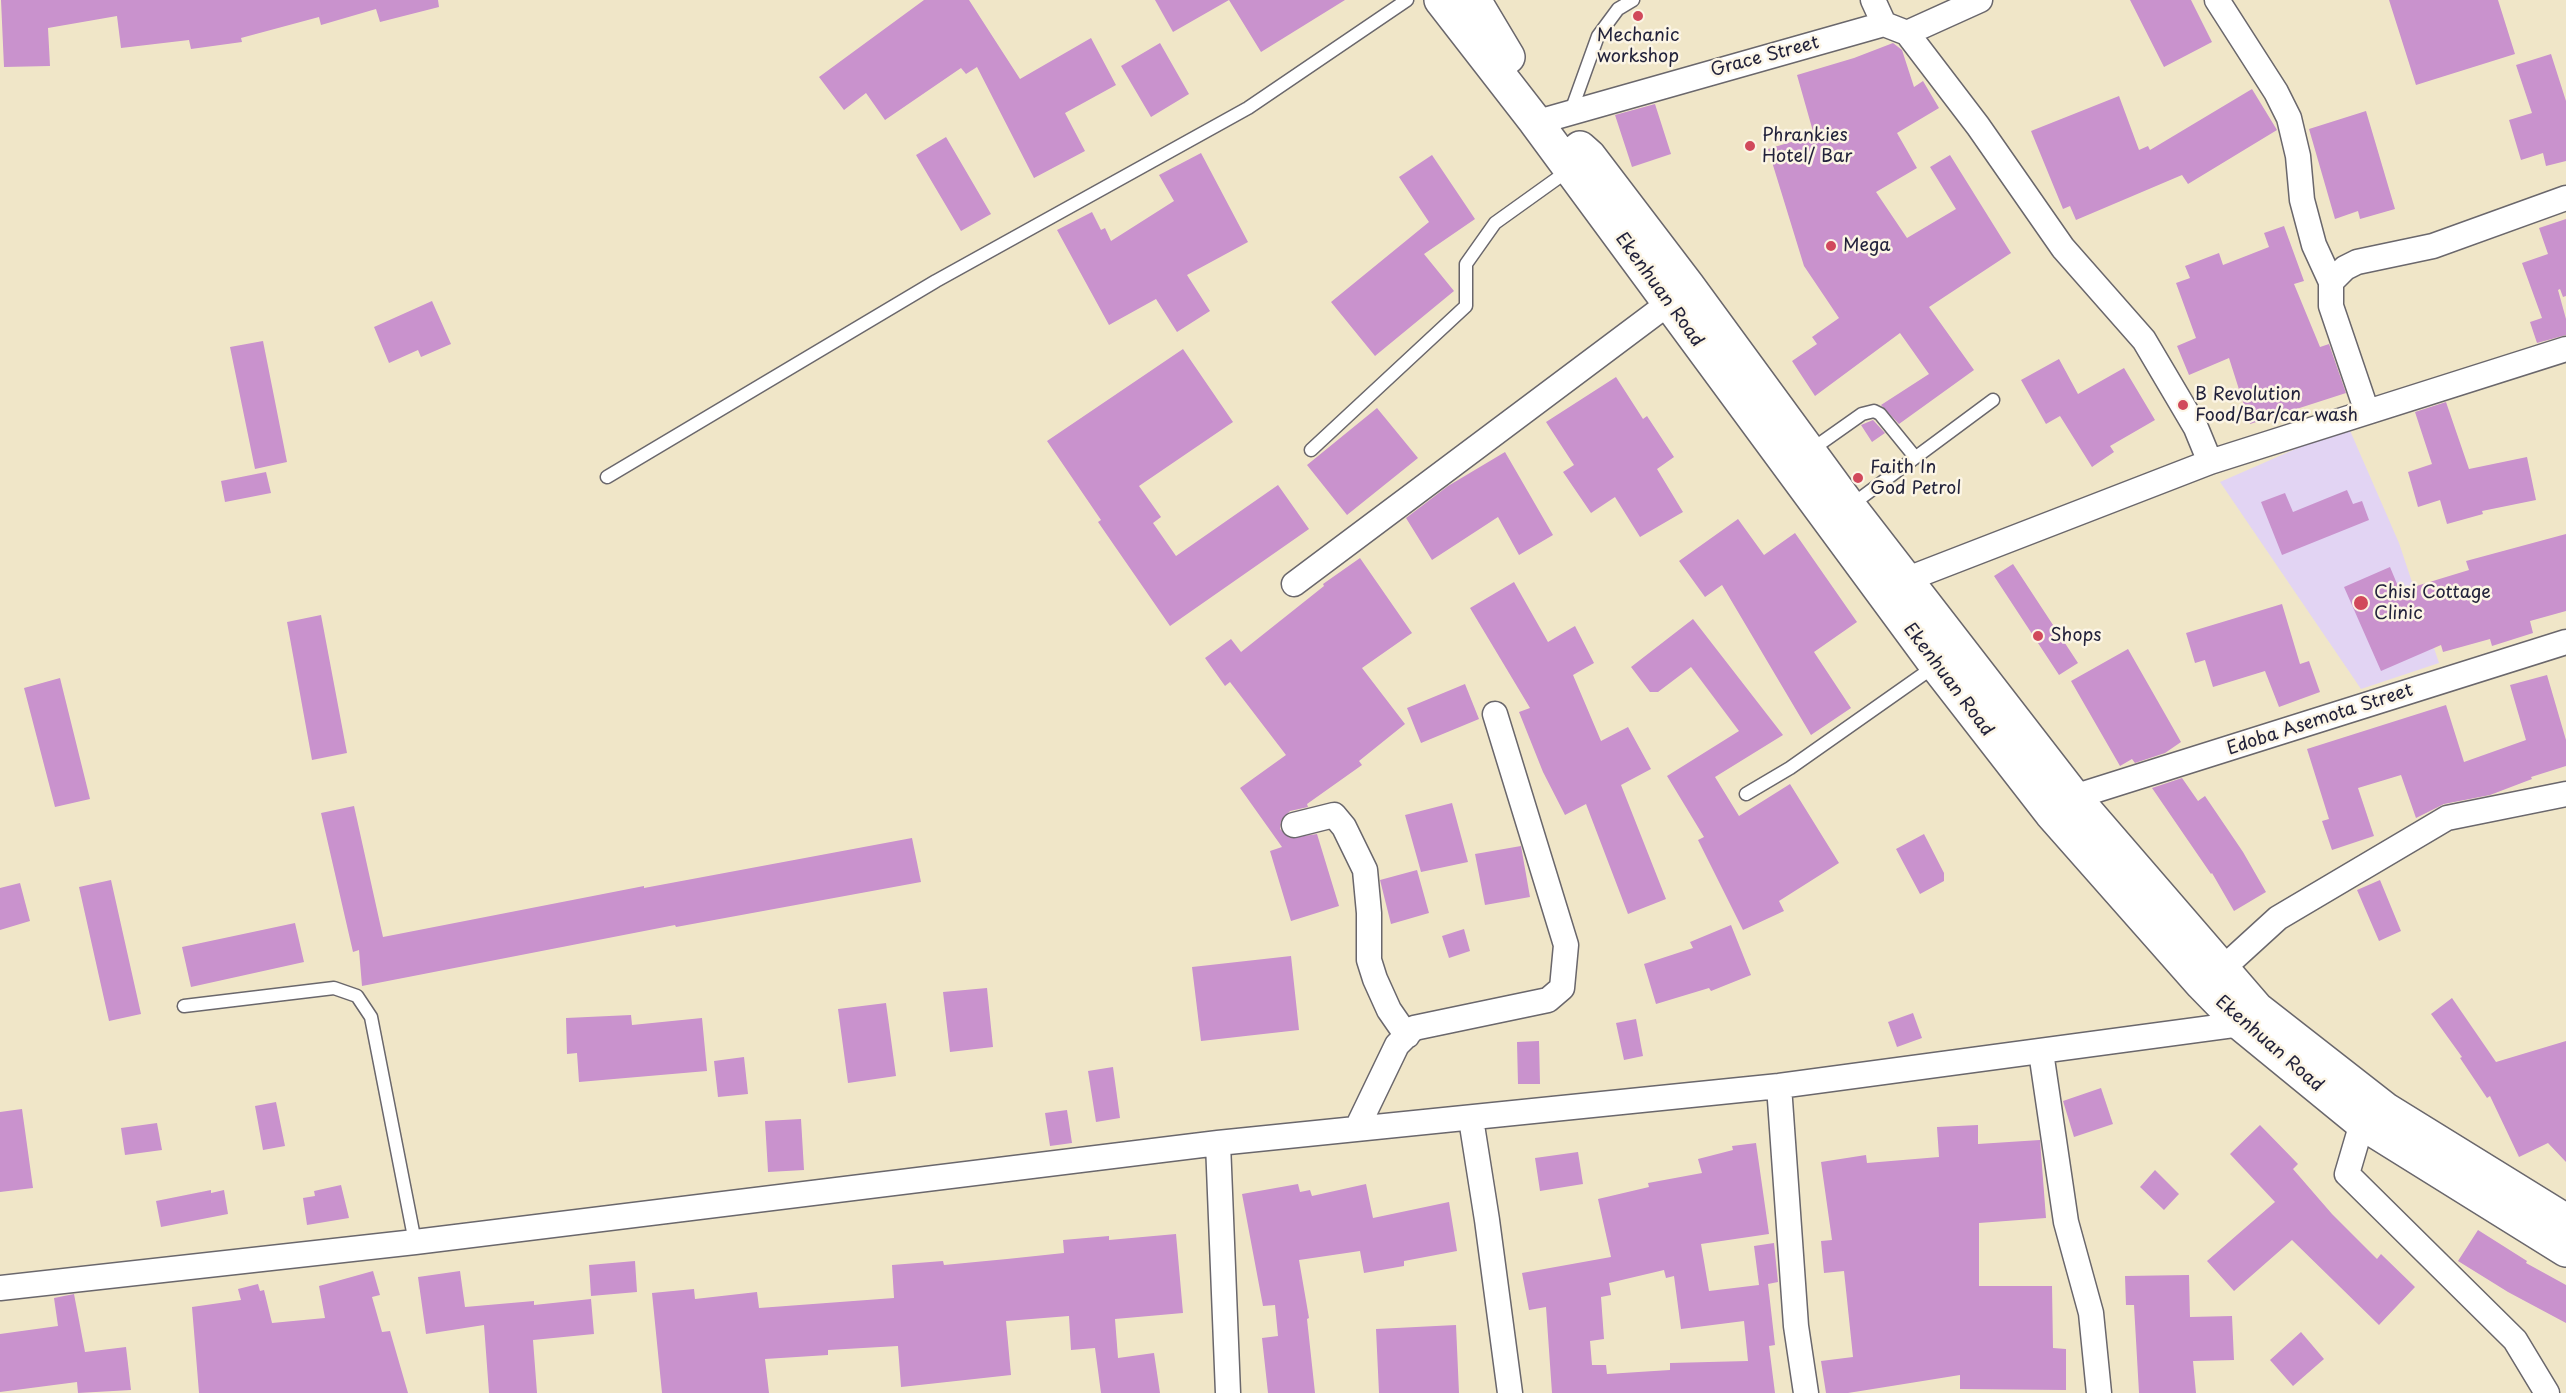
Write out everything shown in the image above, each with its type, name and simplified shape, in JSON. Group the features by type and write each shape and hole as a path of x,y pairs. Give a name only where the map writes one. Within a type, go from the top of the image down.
{"main road":[{"name":"Ekenhuan Road","path":"1441,0 1570,169 1936,665 2051,813 2241,1024 2362,1123 2566,1250"},
{"name":"Ekenhuan Road","path":"1474,0 1905,580 2074,797 2222,970 2257,1009 2385,1109 2566,1221"}],"street":[{"path":"1873,0 1884,24 1907,33 1978,126 2063,248 2144,340 2196,428 2210,462"},
{"path":"1907,33 1980,0"},
{"path":"2217,0 2276,92 2289,118 2298,156 2302,200 2314,246 2331,282 2331,306 2367,412"},
{"name":"Grace Street","path":"1558,115 1884,24"},
{"path":"2331,282 2345,268 2357,262 2433,246 2566,198"},
{"path":"1294,584 1669,303"},
{"path":"1905,580 2210,462 2566,349"},
{"name":"Edoba Asemota Street","path":"2074,797 2566,642"},
{"path":"1358,1128 1397,1045 1414,1028 1548,1000 1562,988 1566,945 1495,714"},
{"path":"2222,970 2278,918 2447,818 2566,794"},
{"path":"1294,825 1334,815 1344,827 1365,870 1370,913 1369,960 1389,1010 1407,1035"},
{"path":"0,1288 415,1242 1218,1143 1779,1086 2241,1024"},
{"path":"2041,1052 2066,1222 2091,1314 2099,1393"},
{"path":"1779,1086 1796,1326 1806,1393"},
{"path":"1471,1119 1488,1220 1510,1393"},
{"path":"2362,1123 2347,1174 2515,1340 2547,1393"},
{"path":"1218,1143 1228,1393"}],"lane":[{"path":"607,477 936,280 1248,108 1407,0"},
{"path":"1558,115 1598,36 1618,9 1633,0"},
{"path":"1311,450 1466,306 1466,264 1495,223 1570,169"},
{"path":"1849,506 1993,400"},
{"path":"1810,451 1862,414 1874,411 1880,414 1916,457"},
{"path":"1746,794 1790,768 1936,665"},
{"path":"184,1006 334,988 357,996 371,1017 415,1242"}],"shaded area":[{"name":"Chisi Cottage Clinic","path":"2348,426 2399,543 2439,663 2361,689 2220,482"}],"building":[{"path":"1,0 438,0 439,7 380,22 376,9 321,25 319,17 241,38 242,42 191,49 189,40 121,48 117,16 48,28 50,66 4,67"},
{"path":"924,0 969,0 1020,79 1091,38 1116,85 1065,113 1085,151 1034,178 977,67 966,74 961,68 885,120 866,93 844,110 819,77"},
{"path":"1155,0 1229,0 1173,32"},
{"path":"1229,0 1345,0 1261,52"},
{"path":"2130,0 2191,0 2212,42 2164,67"},
{"path":"2389,0 2498,0 2515,54 2416,85"},
{"path":"1160,43 1189,94 1151,117 1121,66"},
{"path":"1893,43 1902,50 1914,87 1923,81 1939,108 1897,133 1917,168 1876,192 1907,238 1956,209 1930,167 1950,155 2011,253 1929,307 1974,370 1899,424 1881,405 1929,374 1900,333 1815,396 1792,361 1817,344 1812,337 1839,318 1804,266 1768,149 1814,135 1797,75 1854,58"},
{"path":"2551,54 2566,101 2566,161 2546,166 2543,153 2521,160 2509,120 2532,113 2516,65"},
{"path":"2252,89 2277,130 2188,184 2182,175 2076,220 2070,206 2063,209 2031,131 2119,96 2139,150 2148,146 2150,150"},
{"path":"1655,104 1671,154 1632,167 1615,115"},
{"path":"2366,111 2395,209 2360,219 2358,211 2335,219 2309,129"},
{"path":"946,137 991,214 961,231 916,155"},
{"path":"1201,153 1248,242 1187,275 1210,311 1177,332 1156,299 1109,325 1057,230 1092,212 1101,230 1105,228 1111,241 1174,201 1159,175"},
{"path":"1432,155 1475,219 1424,254 1454,291 1375,356 1331,302 1429,222 1399,177"},
{"path":"2566,219 2566,296 2563,297 2560,289 2558,290 2566,319 2566,335 2537,343 2530,322 2542,318 2522,263 2548,254 2539,228"},
{"path":"2284,226 2304,281 2294,284 2320,347 2329,344 2346,393 2250,424 2229,358 2189,375 2177,346 2196,338 2176,283 2190,278 2185,266 2219,253 2223,265 2269,247 2264,233"},
{"path":"432,301 451,344 421,357 418,350 389,363 374,327"},
{"path":"263,341 287,462 255,469 230,347"},
{"path":"1183,349 1233,422 1139,486 1161,517 1153,523 1176,556 1278,485 1309,529 1170,626 1098,522 1101,520 1047,441"},
{"path":"2059,359 2078,394 2124,368 2155,420 2110,446 2114,452 2092,467 2060,416 2046,424 2021,380"},
{"path":"1616,377 1643,419 1647,416 1674,457 1657,469 1683,512 1640,537 1615,497 1591,513 1563,472 1574,465 1546,422"},
{"path":"2446,402 2469,469 2527,457 2536,500 2482,511 2483,514 2447,524 2440,500 2418,507 2408,472 2432,464 2415,412"},
{"path":"1377,408 1418,458 1347,515 1307,465"},
{"path":"1873,420 1885,433 1872,442 1861,425"},
{"path":"1505,452 1553,535 1519,555 1498,517 1432,560 1406,518 1448,486"},
{"path":"266,472 271,493 225,502 221,481"},
{"path":"2347,490 2353,504 2362,501 2369,520 2282,555 2261,502 2285,493 2293,512"},
{"path":"1738,519 1764,555 1795,533 1857,622 1814,652 1851,708 1811,735 1722,585 1705,597 1679,561"},
{"path":"2566,534 2566,611 2530,621 2533,633 2492,646 2490,639 2443,652 2441,645 2381,671 2344,587 2390,567 2400,591 2469,570 2466,561"},
{"path":"1360,558 1412,633 1362,668 1405,724 1359,761 1362,765 1307,804 1308,807 1290,811 1281,821 1280,829 1290,838 1317,834 1339,906 1291,921 1270,851 1282,847 1240,788 1286,755 1230,682 1225,686 1205,658 1231,639 1241,652 1324,586 1323,584"},
{"path":"2013,564 2078,663 2059,675 1994,576"},
{"path":"1514,582 1548,642 1575,626 1594,663 1573,675 1601,741 1628,727 1651,769 1621,785 1666,899 1628,914 1586,804 1565,815 1543,772 1519,712 1530,708 1470,608"},
{"path":"2282,604 2300,664 2309,661 2320,692 2279,707 2265,671 2213,687 2205,660 2195,663 2186,633"},
{"path":"321,615 347,753 312,760 287,622"},
{"path":"1693,619 1783,735 1715,777 1739,816 1790,784 1839,863 1779,901 1784,911 1743,930 1698,840 1704,837 1667,776 1739,731 1691,667 1658,692 1650,692 1631,667"},
{"path":"2128,649 2181,742 2165,753 2135,763 2132,759 2120,766 2071,681"},
{"path":"2547,675 2566,740 2566,766 2531,777 2532,779 2490,795 2444,804 2416,818 2401,775 2358,788 2374,836 2332,850 2322,821 2329,819 2307,749 2446,705 2464,762 2526,740 2510,685"},
{"path":"60,678 90,799 55,807 24,688"},
{"path":"1465,684 1479,719 1421,743 1407,708"},
{"path":"2182,778 2198,801 2205,796 2243,852 2266,892 2234,911 2212,873 2152,788"},
{"path":"1452,803 1468,862 1421,872 1405,815"},
{"path":"354,806 383,937 644,886 644,888 912,838 921,882 676,927 675,925 362,986 359,950 353,952 321,813"},
{"path":"1924,834 1944,873 1944,881 1920,894 1896,849"},
{"path":"1521,846 1530,897 1485,905 1475,854"},
{"path":"1417,870 1429,913 1391,924 1380,880"},
{"path":"111,880 141,1014 109,1021 79,887"},
{"path":"2380,880 2401,931 2379,941 2357,890"},
{"path":"20,883 30,921 0,930 0,888"},
{"path":"295,923 304,962 191,987 182,947"},
{"path":"1731,925 1751,975 1711,991 1709,988 1656,1004 1644,964 1693,948 1690,942"},
{"path":"1464,929 1470,951 1449,958 1442,936"},
{"path":"1291,956 1299,1030 1201,1041 1192,967"},
{"path":"987,988 993,1047 950,1052 943,992"},
{"path":"2452,998 2496,1062 2566,1041 2566,1162 2548,1143 2519,1157 2490,1096 2487,1098 2460,1058 2462,1057 2431,1014"},
{"path":"886,1003 896,1076 848,1083 838,1009"},
{"path":"1913,1013 1922,1038 1897,1047 1888,1022"},
{"path":"631,1015 632,1025 702,1018 707,1071 579,1082 577,1053 567,1054 566,1018"},
{"path":"1636,1019 1643,1056 1624,1060 1616,1023"},
{"path":"1539,1041 1540,1084 1518,1084 1517,1042"},
{"path":"744,1057 748,1094 718,1097 714,1061"},
{"path":"1113,1067 1120,1118 1096,1122 1088,1071"},
{"path":"2101,1088 2113,1124 2074,1137 2063,1101"},
{"path":"276,1102 285,1146 263,1150 255,1106"},
{"path":"22,1109 33,1188 0,1192 0,1112"},
{"path":"1067,1110 1072,1143 1050,1146 1045,1113"},
{"path":"801,1119 804,1170 768,1172 765,1121"},
{"path":"157,1123 162,1150 125,1155 121,1128"},
{"path":"1978,1125 1978,1144 2040,1140 2046,1218 1979,1223 1979,1286 2052,1286 2053,1348 2066,1349 2066,1390 1960,1389 1960,1375 1848,1393 1826,1393 1821,1361 1853,1357 1844,1271 1824,1273 1821,1241 1832,1240 1821,1162 1866,1155 1867,1163 1939,1157 1937,1127"},
{"path":"2260,1125 2298,1164 2293,1169 2332,1214 2377,1259 2381,1254 2415,1287 2379,1325 2292,1240 2234,1291 2207,1261 2275,1202 2230,1154"},
{"path":"1756,1143 1769,1234 1701,1244 1709,1291 1759,1285 1754,1246 1774,1243 1778,1282 1768,1284 1775,1345 1769,1346 1775,1393 1552,1393 1546,1307 1529,1310 1522,1273 1611,1257 1598,1199 1649,1187 1648,1183 1702,1173 1698,1159 1733,1150 1732,1146","holes":["1664,1270 1666,1278 1674,1276 1681,1329 1744,1321 1748,1361 1670,1363 1670,1370 1607,1374 1606,1365 1592,1365 1590,1341 1604,1339 1601,1297 1611,1295 1609,1283"]},
{"path":"1578,1152 1583,1184 1540,1191 1535,1158"},
{"path":"2155,1170 2179,1194 2164,1210 2140,1187"},
{"path":"1298,1184 1300,1192 1310,1190 1312,1196 1366,1184 1373,1218 1449,1202 1457,1251 1404,1261 1404,1266 1364,1273 1360,1251 1299,1260 1309,1318 1307,1319 1315,1393 1268,1393 1262,1338 1278,1336 1275,1305 1263,1306 1242,1194"},
{"path":"341,1185 349,1218 307,1225 303,1198 315,1196 314,1191"},
{"path":"211,1190 211,1193 224,1190 228,1214 161,1227 156,1201"},
{"path":"2478,1230 2527,1261 2526,1263 2566,1285 2566,1323 2508,1292 2458,1261"},
{"path":"1176,1234 1183,1313 1115,1319 1118,1358 1154,1353 1160,1393 1101,1393 1095,1348 1071,1350 1069,1316 1006,1321 1011,1375 901,1387 898,1346 828,1350 828,1355 765,1359 769,1393 662,1393 652,1293 694,1289 695,1299 757,1292 759,1308 894,1298 892,1265 943,1261 944,1265 1064,1253 1063,1240 1109,1236 1109,1240"},
{"path":"635,1261 637,1292 591,1296 589,1265"},
{"path":"373,1271 380,1295 372,1297 382,1332 390,1331 408,1393 199,1393 192,1307 241,1300 238,1289 258,1284 260,1291 264,1290 272,1323 325,1318 319,1286"},
{"path":"460,1271 465,1307 534,1301 534,1305 591,1299 594,1334 533,1340 537,1393 489,1393 484,1325 426,1334 418,1277"},
{"path":"2189,1275 2190,1317 2232,1316 2234,1360 2193,1361 2196,1393 2139,1393 2134,1305 2126,1305 2125,1276"},
{"path":"74,1294 85,1352 126,1347 131,1390 78,1393 77,1382 0,1392 0,1334 58,1326 54,1298"},
{"path":"1456,1325 1459,1393 1379,1393 1376,1329"},
{"path":"2301,1332 2324,1359 2293,1386 2270,1360"}],"place":[{"name":"Mechanic workshop","path":"1638,16"},
{"name":"Phrankies Hotel/ Bar","path":"1750,146"},
{"name":"Mega","path":"1831,246"},
{"name":"B Revolution Food/Bar/car wash","path":"2183,405"},
{"name":"Faith In God Petrol","path":"1858,478"},
{"name":"Chisi Cottage Clinic","path":"2361,603"},
{"name":"Shops","path":"2038,636"}]}
